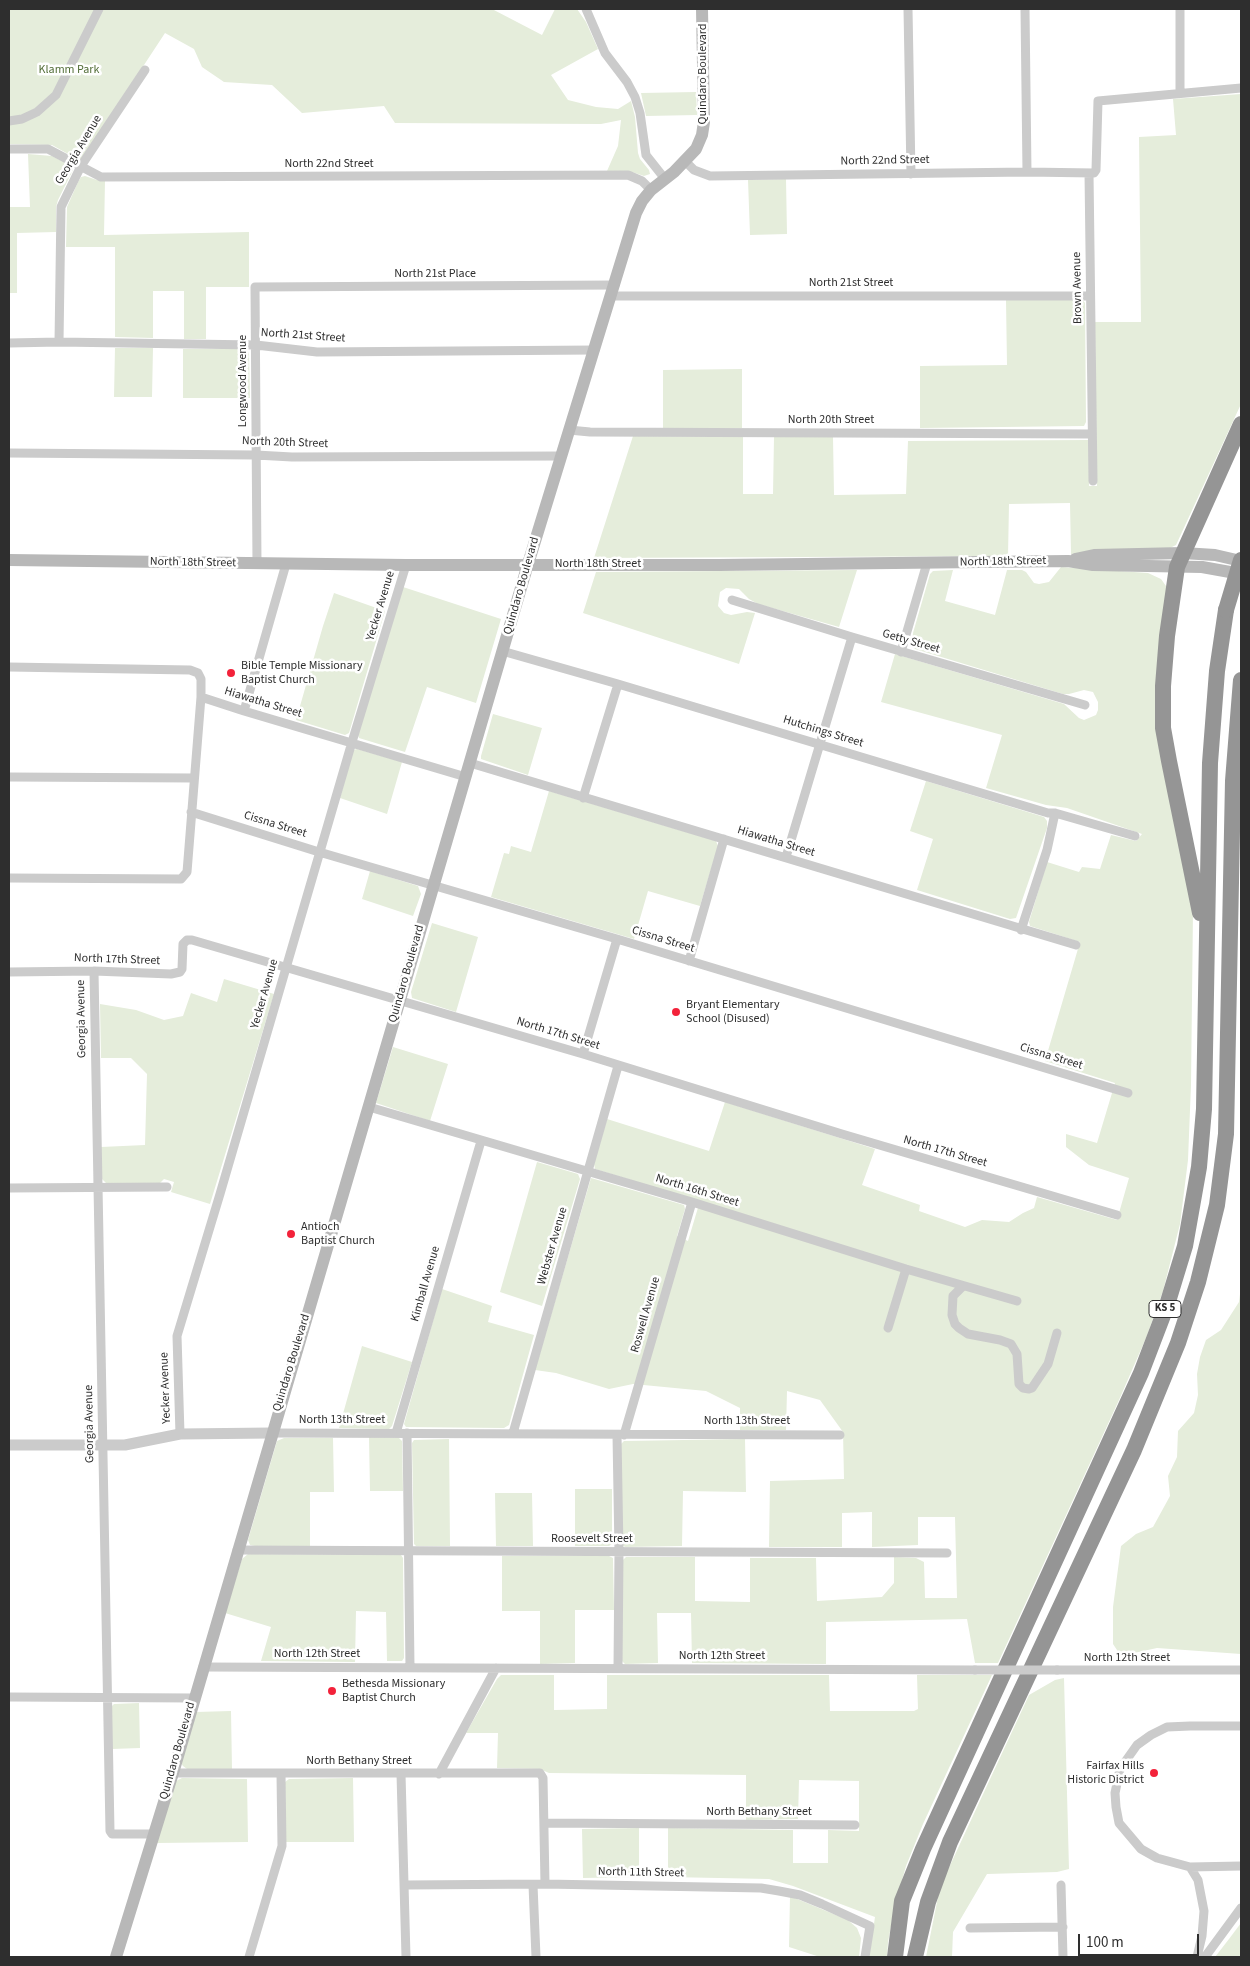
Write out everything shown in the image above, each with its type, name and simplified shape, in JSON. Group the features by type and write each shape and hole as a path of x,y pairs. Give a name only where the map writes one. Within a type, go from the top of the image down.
{"highway":[{"path":"1207,950 1163,728 1162,686 1167,636 1180,560 1241,424"},
{"name":"KS 5","path":"895,1957 902,1901 923,1850 1142,1373 1167,1305 1185,1246 1199,1167 1204,1109 1210,763 1217,671 1226,610 1241,560"},
{"name":"KS 5","path":"915,1957 928,1902 950,1842 1134,1450 1178,1342 1198,1282 1217,1205 1226,1134 1234,782 1241,680"},
{"path":"1230,949 1241,892"}],"main road":[{"name":"Quindaro Boulevard","path":"116,1957 173,1773 271,1433 369,1107 502,651 636,213 651,190 696,149 702,135 704,122 702,9"},
{"name":"North 18th Street","path":"9,560 257,564 701,565 1068,561 1094,555 1180,560 1241,574"},
{"name":"North 18th Street","path":"1180,560 1215,555 1241,560"}],"street":[{"path":"9,121 22,119 37,112 56,95 99,9"},
{"path":"586,9 605,53 628,82 635,97 640,113 646,155 665,179"},
{"path":"594,9 594,30"},
{"path":"908,9 912,174"},
{"path":"1025,9 1027,172"},
{"path":"1180,9 1180,93 1241,88"},
{"name":"Georgia Avenue","path":"60,342 61,207 81,166 145,70"},
{"name":"Brown Avenue","path":"1093,481 1089,173 1094,173 1096,170 1098,101 1180,93"},
{"name":"North 22nd Street","path":"9,149 48,149 94,174 110,177 628,175 642,181 651,190"},
{"name":"North 22nd Street","path":"685,161 694,170 710,176 1089,173"},
{"name":"North 21st Place","path":"255,287 613,290"},
{"name":"Longwood Avenue","path":"255,287 257,564"},
{"name":"North 21st Street","path":"613,290 1090,296"},
{"name":"North 21st Street","path":"9,343 256,345 317,352 595,350"},
{"name":"North 20th Street","path":"569,430 1092,434"},
{"name":"North 20th Street","path":"9,453 292,457 561,456"},
{"path":"901,652 927,563"},
{"path":"244,711 286,564"},
{"name":"Yecker Avenue","path":"180,1434 177,1336 319,852 406,565"},
{"name":"Getty Street","path":"732,600 901,652 1085,705"},
{"path":"786,857 852,637"},
{"name":"Hutchings Street","path":"502,651 1048,813 1055,813 1135,836"},
{"path":"9,667 190,670 198,673 201,679 187,872 181,879 9,878"},
{"path":"584,798 618,684"},
{"name":"Hiawatha Street","path":"201,696 244,711 466,776"},
{"name":"Hiawatha Street","path":"470,763 1076,945"},
{"path":"9,777 194,778"},
{"name":"Cissna Street","path":"191,812 319,852 617,939 1128,1093"},
{"path":"1021,930 1047,850 1055,813"},
{"path":"688,961 724,839"},
{"path":"583,1054 617,939"},
{"name":"North 17th Street","path":"9,972 94,971 177,973 182,969 183,944 187,940 583,1054 1117,1216"},
{"name":"Georgia Avenue","path":"94,971 110,1831 112,1834 153,1834"},
{"name":"Webster Avenue","path":"513,1433 618,1066"},
{"name":"North 16th Street","path":"369,1107 692,1202 906,1269 1017,1301"},
{"name":"Kimball Avenue","path":"396,1434 481,1140"},
{"path":"9,1188 167,1187"},
{"name":"Roswell Avenue","path":"618,1668 620,1435 692,1202"},
{"path":"888,1328 906,1269"},
{"path":"963,1286 953,1296 952,1315 955,1324 968,1334 1011,1344 1017,1354 1019,1384 1024,1388 1032,1388 1048,1364 1057,1333"},
{"path":"407,1433 410,1667"},
{"name":"North 13th Street","path":"9,1445 125,1445 180,1434 513,1433 840,1435"},
{"name":"Roosevelt Street","path":"237,1550 947,1553"},
{"name":"North 12th Street","path":"203,1667 1241,1670"},
{"path":"439,1774 496,1668"},
{"path":"9,1698 194,1698"},
{"path":"1241,1726 1167,1727 1151,1735 1137,1745 1120,1769 1115,1793 1119,1822 1141,1849 1157,1858 1190,1867 1241,1866"},
{"name":"North Bethany Street","path":"173,1773 540,1773 543,1778 544,1823 855,1825"},
{"path":"249,1957 282,1846 281,1774"},
{"path":"401,1774 406,1957"},
{"path":"544,1823 545,1884"},
{"path":"1190,1867 1198,1880 1204,1911 1202,1936 1197,1957"},
{"name":"North 11th Street","path":"405,1885 545,1884 761,1888 800,1895 870,1926 865,1957"},
{"path":"533,1885 536,1957"},
{"path":"1061,1885 1063,1957"},
{"path":"1205,1957 1241,1908"},
{"path":"970,1928 1063,1927"}],"green space":[{"name":"Klamm Park","path":"9,9 492,9 542,35 555,9 577,9 586,22 598,49 551,75 568,100 596,107 618,109 631,101 635,117 638,153 650,174 644,176 632,172 607,171 618,146 621,120 601,124 395,123 384,106 302,113 272,85 224,82 202,67 194,49 165,33 81,159 77,159 52,145 9,144"},
{"path":"696,92 697,115 646,116 641,93"},
{"path":"1241,94 1241,404 1176,545 1168,549 1071,554 1070,503 1009,504 1008,556 594,558 633,436 743,437 743,494 773,494 774,437 833,437 834,495 906,494 908,441 1089,440 1089,486 1097,486 1095,322 1141,322 1139,137 1176,135 1173,99"},
{"path":"28,154 52,156 72,166 73,170 56,207 56,232 17,233 17,293 9,293 9,207 30,207"},
{"path":"85,176 97,180 105,180 104,235 249,232 249,287 206,287 206,339 184,339 184,291 153,291 153,338 115,337 115,247 66,247 67,207 78,182 81,177"},
{"path":"786,179 787,234 750,235 748,180"},
{"path":"1006,300 1083,300 1085,303 1086,422 1084,426 920,428 920,366 1007,365"},
{"path":"115,348 153,348 152,397 114,397"},
{"path":"183,349 246,349 249,353 250,398 183,398"},
{"path":"742,369 742,428 663,428 663,370"},
{"path":"1061,567 1148,573 1161,579 1168,593 1159,663 1193,910 1191,1085 1188,1160 1180,1224 1163,1291 1146,1338 998,1663 975,1663 967,1619 826,1622 826,1664 692,1663 691,1613 657,1613 658,1663 625,1664 622,1661 622,1561 626,1557 695,1557 695,1601 750,1602 750,1558 816,1558 817,1601 882,1597 894,1583 894,1557 916,1558 924,1562 925,1598 957,1598 955,1517 918,1517 918,1545 872,1547 872,1512 842,1513 842,1547 769,1547 770,1481 844,1479 843,1432 820,1400 787,1391 786,1430 740,1430 740,1408 706,1391 633,1384 609,1389 556,1373 535,1370 591,1178 684,1205 685,1209 677,1236 688,1241 700,1201 595,1169 594,1164 607,1119 709,1151 725,1102 875,1149 862,1185 920,1205 919,1211 965,1227 982,1220 1009,1222 1034,1208 1037,1197 1117,1220 1129,1178 1089,1165 1066,1147 1066,1134 1097,1143 1115,1083 1045,1061 1080,942 1030,926 1029,922 1047,862 1079,872 1082,867 1100,869 1111,835 1136,841 1142,834 1067,808 1046,805 986,788 1002,735 881,702 895,654 1064,704 1079,718 1084,720 1096,715 1098,702 1093,692 1084,690 1063,694 915,649 912,645 913,633 930,574 933,571 953,570 945,601 995,615 1007,570 1022,570 1026,572 1034,583 1039,584 1049,582"},
{"path":"857,570 839,627 758,604 749,599 739,589 726,588 720,592 718,606 724,613 731,615 747,612 755,613 739,664 583,613 596,572"},
{"path":"403,587 501,619 476,703 427,687 405,752 359,738 358,735"},
{"path":"334,593 385,611 349,733 345,735 296,720"},
{"path":"493,714 542,728 528,775 481,759"},
{"path":"357,749 402,762 387,814 340,798 353,750"},
{"path":"926,781 1044,817 1047,821 1047,828 1016,918 1010,919 917,890 933,839 910,831"},
{"path":"549,791 716,841 718,846 700,906 648,891 634,939 491,897 504,853 509,854 511,846 531,852"},
{"path":"370,871 418,886 421,894 413,916 362,899"},
{"path":"432,923 478,937 456,1012 412,998 411,992"},
{"path":"224,979 274,994 210,1204 171,1192 174,1182 164,1179 160,1183 106,1183 102,1179 101,1147 145,1145 147,1074 131,1058 101,1058 100,1004 136,1010 164,1020 183,1016 191,993 217,1002"},
{"path":"393,1047 448,1064 430,1121 376,1103"},
{"path":"537,1162 578,1174 580,1179 542,1306 500,1292"},
{"path":"1241,1286 1241,1654 1157,1648 1134,1653 1119,1653 1113,1644 1113,1607 1121,1546 1136,1534 1153,1527 1170,1496 1168,1476 1177,1457 1178,1431 1194,1413 1198,1395 1197,1374 1200,1357 1206,1340 1221,1330 1239,1302"},
{"path":"442,1289 492,1306 488,1322 534,1335 509,1425 504,1428 406,1427 404,1424"},
{"path":"362,1346 412,1362 392,1426 389,1429 339,1428"},
{"path":"369,1437 399,1438 402,1441 403,1491 370,1491"},
{"path":"284,1438 333,1438 334,1492 310,1492 310,1547 250,1545 248,1540 277,1441"},
{"path":"449,1439 450,1546 416,1546 414,1544 412,1443 414,1440"},
{"path":"745,1439 746,1492 683,1491 682,1546 625,1547 622,1545 621,1444 624,1441"},
{"path":"575,1489 612,1489 612,1544 609,1546 575,1546"},
{"path":"495,1493 532,1493 533,1546 496,1546"},
{"path":"248,1554 401,1555 403,1558 404,1658 402,1661 387,1661 386,1612 356,1611 355,1662 261,1661 271,1627 225,1613 242,1559"},
{"path":"502,1556 609,1556 613,1558 614,1610 575,1610 575,1663 540,1664 540,1611 502,1611"},
{"path":"501,1675 554,1675 554,1710 607,1709 607,1675 829,1675 830,1711 914,1711 918,1709 917,1675 992,1675 923,1824 906,1866 895,1905 887,1957 869,1957 875,1917 793,1886 769,1879 668,1877 668,1828 793,1830 793,1863 828,1863 828,1830 859,1831 859,1781 799,1780 798,1819 746,1820 746,1775 549,1773 540,1769 497,1768 498,1733 466,1733"},
{"path":"1064,1678 1069,1869 1057,1872 987,1874 953,1932 952,1957 926,1957 940,1887 1029,1695 1055,1680"},
{"path":"139,1703 140,1748 112,1749 112,1706 114,1704"},
{"path":"231,1711 232,1769 187,1769 183,1766 181,1763 196,1712"},
{"path":"182,1778 247,1779 248,1842 156,1843 176,1781"},
{"path":"353,1778 354,1842 286,1842 285,1782 289,1779"},
{"path":"639,1828 639,1877 583,1878 582,1829"},
{"path":"790,1896 848,1920 857,1928 861,1938 859,1957 820,1957 789,1947"},
{"path":"1241,1923 1241,1957 1215,1957 1229,1939"}],"place":[{"name":"Bible Temple Missionary Baptist Church","path":"231,673"},
{"name":"Bryant Elementary School (Disused)","path":"676,1012"},
{"name":"Antioch Baptist Church","path":"291,1234"},
{"name":"Bethesda Missionary Baptist Church","path":"332,1691"},
{"name":"Fairfax Hills Historic District","path":"1154,1773"}]}
